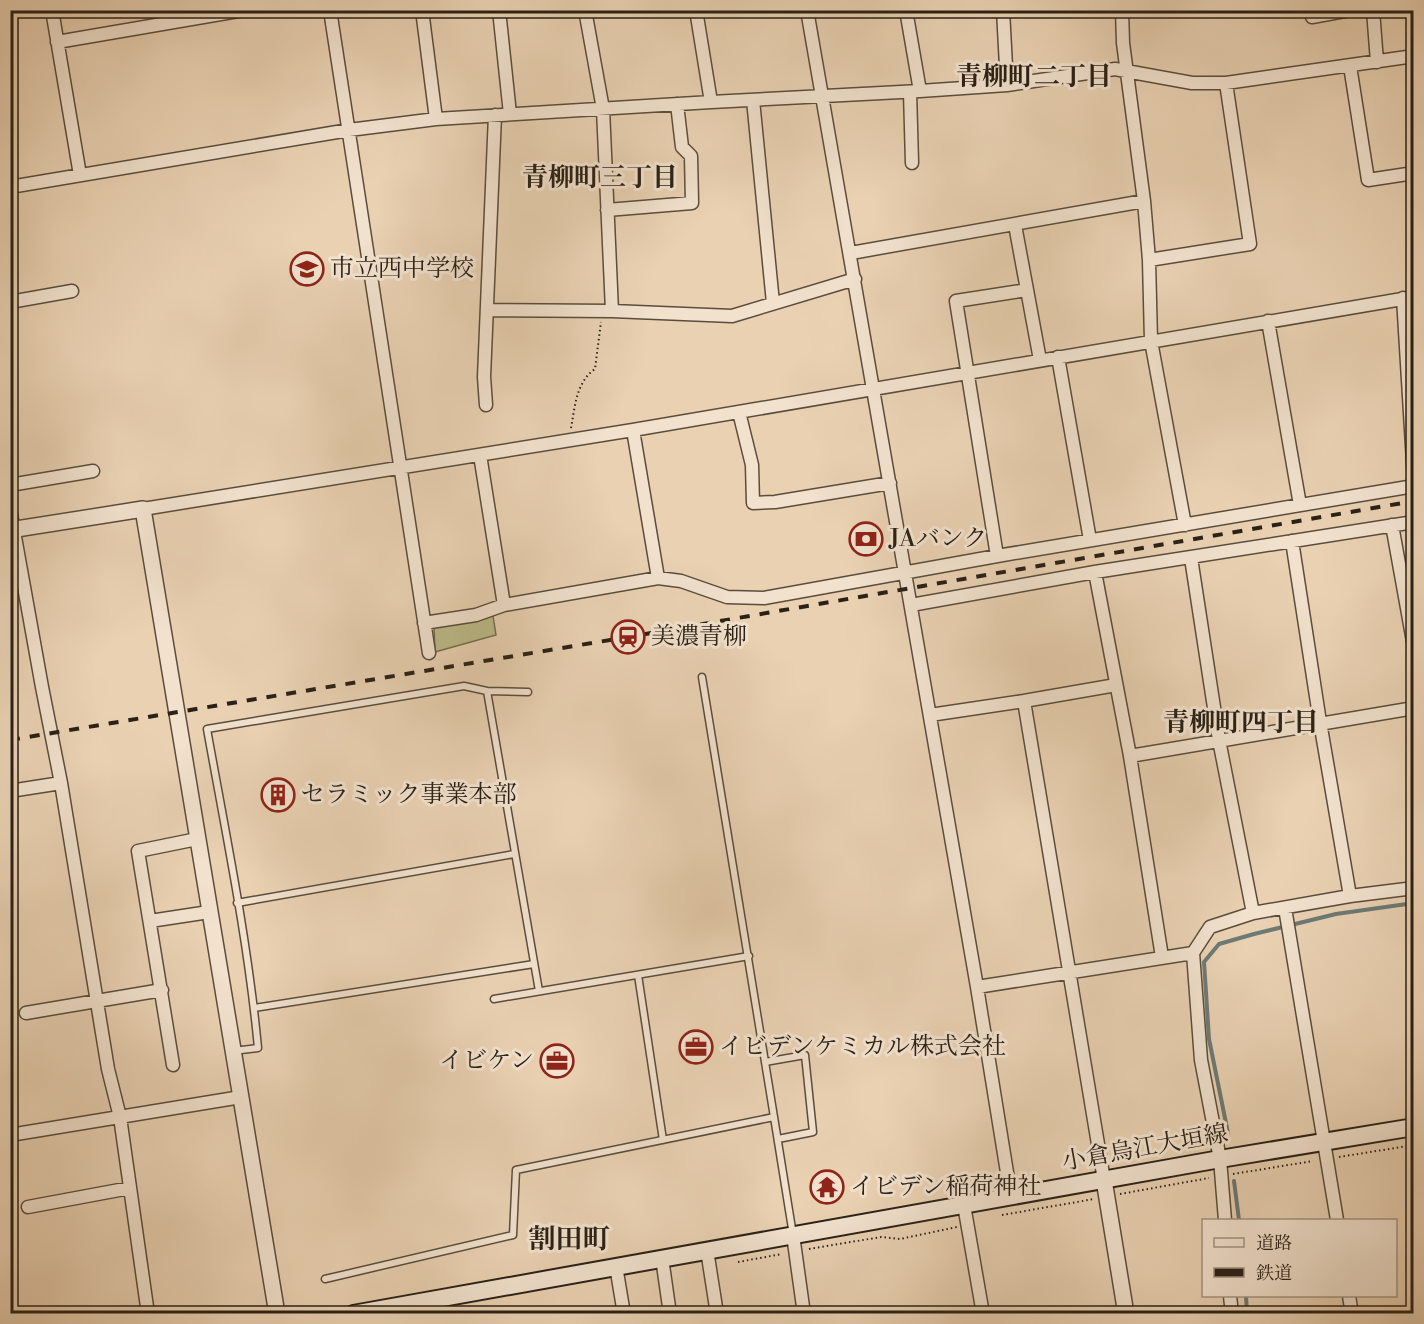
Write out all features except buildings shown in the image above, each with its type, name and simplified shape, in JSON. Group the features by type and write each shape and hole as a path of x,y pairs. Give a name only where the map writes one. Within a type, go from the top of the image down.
{"main road":[{"name":"小倉烏江大垣線","path":"353,1314 662,1258 708,1259 794,1244 1011,1197 1106,1188 1220,1159 1413,1127"}],"street":[{"path":"52,10 80,175"},
{"path":"57,42 244,10"},
{"path":"330,10 429,653"},
{"path":"422,10 436,119"},
{"path":"499,10 510,114"},
{"path":"585,10 603,109 607,210 607,311"},
{"path":"696,10 711,102"},
{"path":"807,10 851,253 1011,1197"},
{"path":"906,10 915,92 912,163"},
{"path":"1003,10 1007,85"},
{"path":"1122,10 1126,71 1144,201 1149,260 1151,342 1185,525"},
{"path":"1312,17 1350,10"},
{"path":"1373,10 1377,62"},
{"path":"10,187 349,130 436,119 915,92 1007,85 1115,69 1192,83 1226,83 1413,56"},
{"path":"1350,66 1368,180 1413,173"},
{"path":"1149,260 1250,244 1226,83"},
{"path":"753,100 773,303"},
{"path":"607,210 692,203 691,156 682,147 676,104"},
{"path":"486,405 484,377 495,115"},
{"path":"851,253 1144,201"},
{"path":"1015,225 1040,360"},
{"path":"487,310 607,311 732,316 855,279"},
{"path":"997,555 956,301 1027,290"},
{"path":"10,302 72,291"},
{"path":"12,530 633,430 1408,297 1413,479"},
{"path":"1268,321 1300,505"},
{"path":"1058,357 1090,540"},
{"path":"739,412 752,465 753,502 775,502 890,483"},
{"path":"633,430 658,578"},
{"path":"480,455 504,605"},
{"path":"10,485 93,471"},
{"path":"424,623 476,615 504,605 658,578 681,581 727,597 764,598 997,555 1413,486"},
{"path":"10,509 12,530 61,783 108,1069 120,1117 148,1314"},
{"path":"143,509 277,1314"},
{"path":"910,605 1095,572 1413,522"},
{"path":"1392,525 1413,647"},
{"path":"1292,541 1350,896"},
{"path":"1191,558 1219,740 1253,913"},
{"path":"1095,572 1130,756 1162,957"},
{"path":"930,715 1116,685"},
{"path":"1024,701 1126,1314"},
{"path":"1130,756 1413,708"},
{"path":"10,791 61,783"},
{"path":"173,1065 138,851 197,839"},
{"path":"1225,1219 1220,1159 1201,1060 1193,953 1210,927 1253,913 1286,913 1350,896 1413,888"},
{"path":"150,921 210,912"},
{"path":"1286,913 1337,1219"},
{"path":"977,987 1193,953"},
{"path":"26,1012 162,990"},
{"path":"10,1135 241,1097"},
{"path":"28,1207 130,1188"},
{"path":"964,1206 983,1314"},
{"path":"794,1244 804,1314"},
{"path":"662,1258 670,1314"},
{"path":"708,1259 717,1314"},
{"path":"616,1266 624,1314"},
{"path":"1230,1297 1232,1314"},
{"path":"1349,1297 1352,1314"}],"lane":[{"path":"702,677 794,1244"},
{"path":"233,1051 258,1048 254,1008 207,729 464,686 487,691 528,692"},
{"path":"487,691 539,991"},
{"path":"237,903 514,855"},
{"path":"494,999 749,957"},
{"path":"254,1008 534,964"},
{"path":"638,975 663,1140"},
{"path":"765,1062 805,1055 813,1132 778,1139"},
{"path":"325,1279 513,1235 516,1170 774,1117"}],"path":[{"path":"569,440 578,395 585,376 596,369 607,311"},
{"path":"1002,1215 1106,1188 1221,1176 1413,1145"},
{"path":"708,1259 794,1244 881,1237 900,1239 968,1224"},
{"path":"452,1314 471,1309"}],"shaded area":[{"path":"493,616 496,635 435,652 434,625"}],"waterway":[{"path":"1228,1133 1209,1039 1204,962 1219,944 1254,934 1336,914 1414,903"},
{"path":"1234,1181 1239,1219"},
{"path":"1246,1297 1247,1314"}],"railway":[{"path":"10,740 628,637 1414,501"}],"place":[{"name":"市立西中学校","path":"307,269"},
{"name":"JAバンク","path":"866,539"},
{"name":"美濃青柳","path":"628,637"},
{"name":"セラミック事業本部","path":"278,795"},
{"name":"イビデンケミカル株式会社","path":"696,1047"},
{"name":"イビケン","path":"557,1061"},
{"name":"イビデン稲荷神社","path":"827,1187"}],"district":[{"name":"青柳町二丁目","path":"1034,77"},
{"name":"青柳町三丁目","path":"600,178"},
{"name":"青柳町四丁目","path":"1241,723"},
{"name":"割田町","path":"569,1240"}]}
